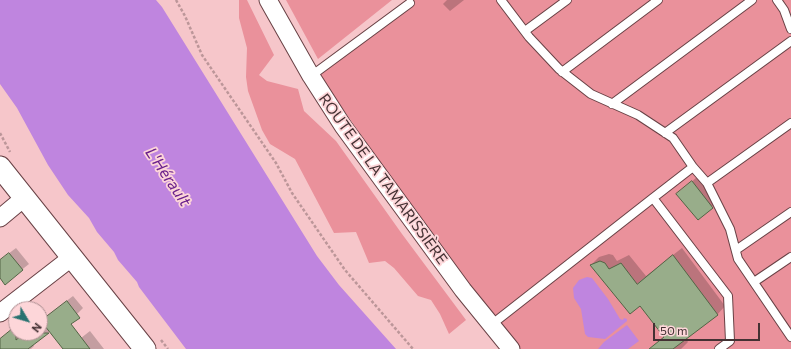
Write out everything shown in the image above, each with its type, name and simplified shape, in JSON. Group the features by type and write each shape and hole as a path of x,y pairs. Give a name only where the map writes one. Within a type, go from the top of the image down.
{"street":[{"name":"ROUTE DE LA TAMARISSIÈRE","path":"268,0 311,76 343,126 463,290 511,349"},
{"path":"0,167 145,349"},
{"path":"0,218 24,198"},
{"path":"0,313 71,258"}],"lane":[{"path":"501,0 525,31 562,72 590,94 638,115 672,138 693,167 707,182 730,229 738,259 788,326 791,337"},
{"path":"525,31 567,0"},
{"path":"562,72 658,0"},
{"path":"612,104 752,0"},
{"path":"777,0 784,10 791,29"},
{"path":"311,76 410,3"},
{"path":"665,133 791,41"},
{"path":"707,182 791,123"},
{"path":"491,325 693,167"},
{"path":"653,198 728,296 730,341 719,349"},
{"path":"736,250 791,212"},
{"path":"754,282 791,256"}],"path":[{"path":"176,0 185,16 202,55 276,163 292,193 345,270 413,349"}],"shaded area":[{"path":"239,0 247,0 274,55 259,75 267,81 298,89 304,111 336,141 402,234 466,320 449,334 440,314 431,300 418,296 394,268 385,261 369,263 356,232 334,233 295,159 270,144 262,130 248,91 246,77 247,48 239,18"},
{"path":"286,0 392,0 318,59"},
{"path":"406,0 791,0 791,349 517,349 486,314 315,69"}],"water":[{"name":"L'Hérault","path":"0,0 156,0 162,7 317,256 339,285 396,349 186,349 139,287 137,282 97,232 89,218 68,195 48,165 17,108 0,84"},
{"path":"587,277 592,278 608,299 620,319 627,319 627,321 605,339 588,337 585,334 581,309 574,298 573,288 579,280"},
{"path":"627,325 639,341 628,349 598,349 604,342"}],"building":[{"path":"692,181 713,208 698,220 676,194"},
{"path":"9,253 23,270 5,285 0,278 0,260"},
{"path":"673,255 718,315 673,349 649,349 664,337 640,306 630,314 590,265 600,261 605,263 609,269 621,263 637,284"},
{"path":"67,301 80,318 71,324 90,349 63,349 48,330 48,316"},
{"path":"8,332 8,341 38,341 28,349 0,349 0,339"}]}
